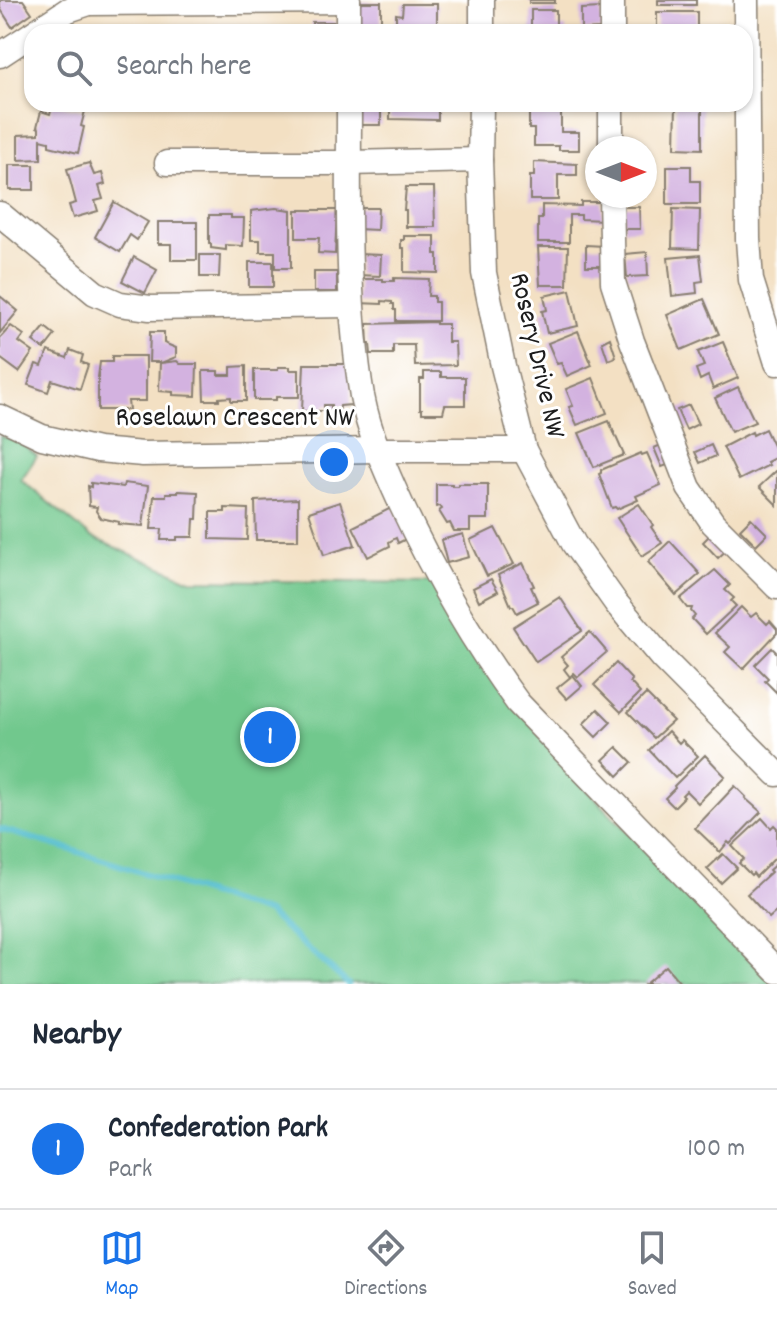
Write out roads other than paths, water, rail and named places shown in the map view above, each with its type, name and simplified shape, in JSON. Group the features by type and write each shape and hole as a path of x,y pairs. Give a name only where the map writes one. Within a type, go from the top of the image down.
{"street":[{"path":"47,24 68,10 89,3 348,0 348,24"},
{"path":"482,0 482,24"},
{"path":"612,0 612,24"},
{"path":"746,0 746,24"},
{"path":"0,55 24,39"},
{"path":"349,112 351,305 363,398 378,450 426,557 486,659 518,703 777,971"},
{"name":"Rosery Drive NW","path":"481,112 484,273 524,450 574,544 616,603 662,658 777,774"},
{"path":"611,112 611,136"},
{"path":"747,112 751,280 771,319 777,363"},
{"path":"167,163 480,160"},
{"path":"611,208 613,282 632,341 689,488 713,523 777,587"},
{"path":"0,214 95,293 120,304 150,308 351,305"},
{"name":"Roselawn Crescent NW","path":"0,417 42,437 98,450 143,454 524,450"}],"waterway":[{"path":"0,829 268,913 348,984"}],"place":[{"name":"Confederation Park","path":"270,737"}]}
